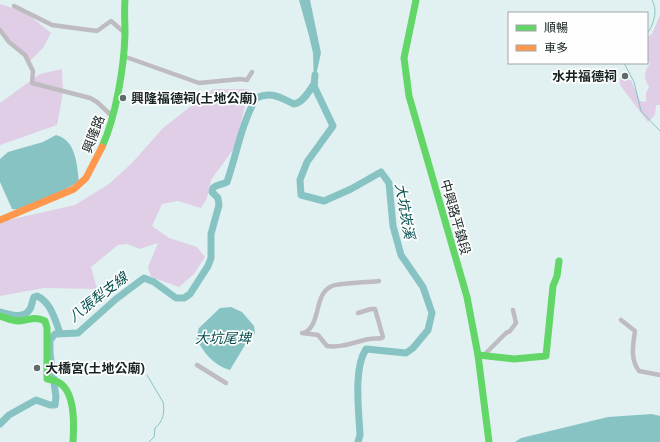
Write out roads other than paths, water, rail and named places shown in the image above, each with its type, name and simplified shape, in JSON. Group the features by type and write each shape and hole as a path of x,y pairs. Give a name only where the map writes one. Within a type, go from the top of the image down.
{"street":[{"name":"興隆路","path":"0,220 74,189 86,178 93,166 109,131 116,103 123,56 125,0"},
{"name":"中興路平鎮段","path":"416,0 404,58 409,96 467,297 481,355 489,442"},
{"path":"14,6 52,25 97,31 111,21 124,33"},
{"path":"0,30 9,42 25,55 33,71 32,83 90,98 97,102 112,116"},
{"path":"123,56 199,83 240,79 247,80 252,72"},
{"path":"481,355 514,359 546,356 553,286 557,276 559,261"},
{"path":"358,313 375,309 383,336 382,338 368,339 348,345 333,347 327,346 318,335 302,334 313,325 323,293 332,285 379,281"},
{"path":"481,355 510,331 516,323 513,310"},
{"path":"0,316 15,321 21,321 32,317 38,317 45,320 47,328 47,379 54,380 64,387 72,402 74,422 73,442"},
{"path":"622,320 635,331 632,355 636,368 639,371 660,375"},
{"path":"197,365 226,383"}],"water":[{"path":"299,0 310,0 321,53 314,84 313,53"},
{"path":"56,135 63,138 72,147 79,182 24,210 12,209 0,182 0,159 8,152 43,142"},
{"name":"大坑尾埤","path":"231,307 242,312 254,326 255,333 245,345 230,370 214,362 196,338 199,328 220,308"},
{"path":"652,414 660,416 660,442 515,442 521,438 608,417"}],"waterway":[{"path":"648,32 655,16 655,8 652,0"},
{"path":"625,64 634,82 641,111 660,131"},
{"name":"大坑崁溪","path":"315,75 314,86 333,126 307,162 300,180 301,195 324,201 351,189 381,172 389,183 393,226 401,255 423,287 432,313 428,330 413,348 406,353 366,349 359,368 358,379 360,435 358,442"},
{"name":"八張犁支線","path":"0,424 9,415 36,400 50,405 55,405 56,397 50,353 50,340 55,334 78,333 116,299 144,278 154,282 176,298 184,298 190,294 208,266 211,258 211,234 219,205 218,198 212,192 213,188 227,182 243,129 256,98 271,95 294,104 303,99 314,84"},
{"name":"大坑崁溪","path":"0,312 12,315 24,314 30,309 34,297 37,296 46,302 60,333"},
{"path":"147,375 163,402 164,409 162,420 155,428 154,437 149,442"}],"place":[{"name":"水井福德祠","path":"625,76"},
{"name":"興隆福德祠(土地公廟)","path":"123,98"},
{"name":"大橋宮(土地公廟)","path":"37,368"}]}
